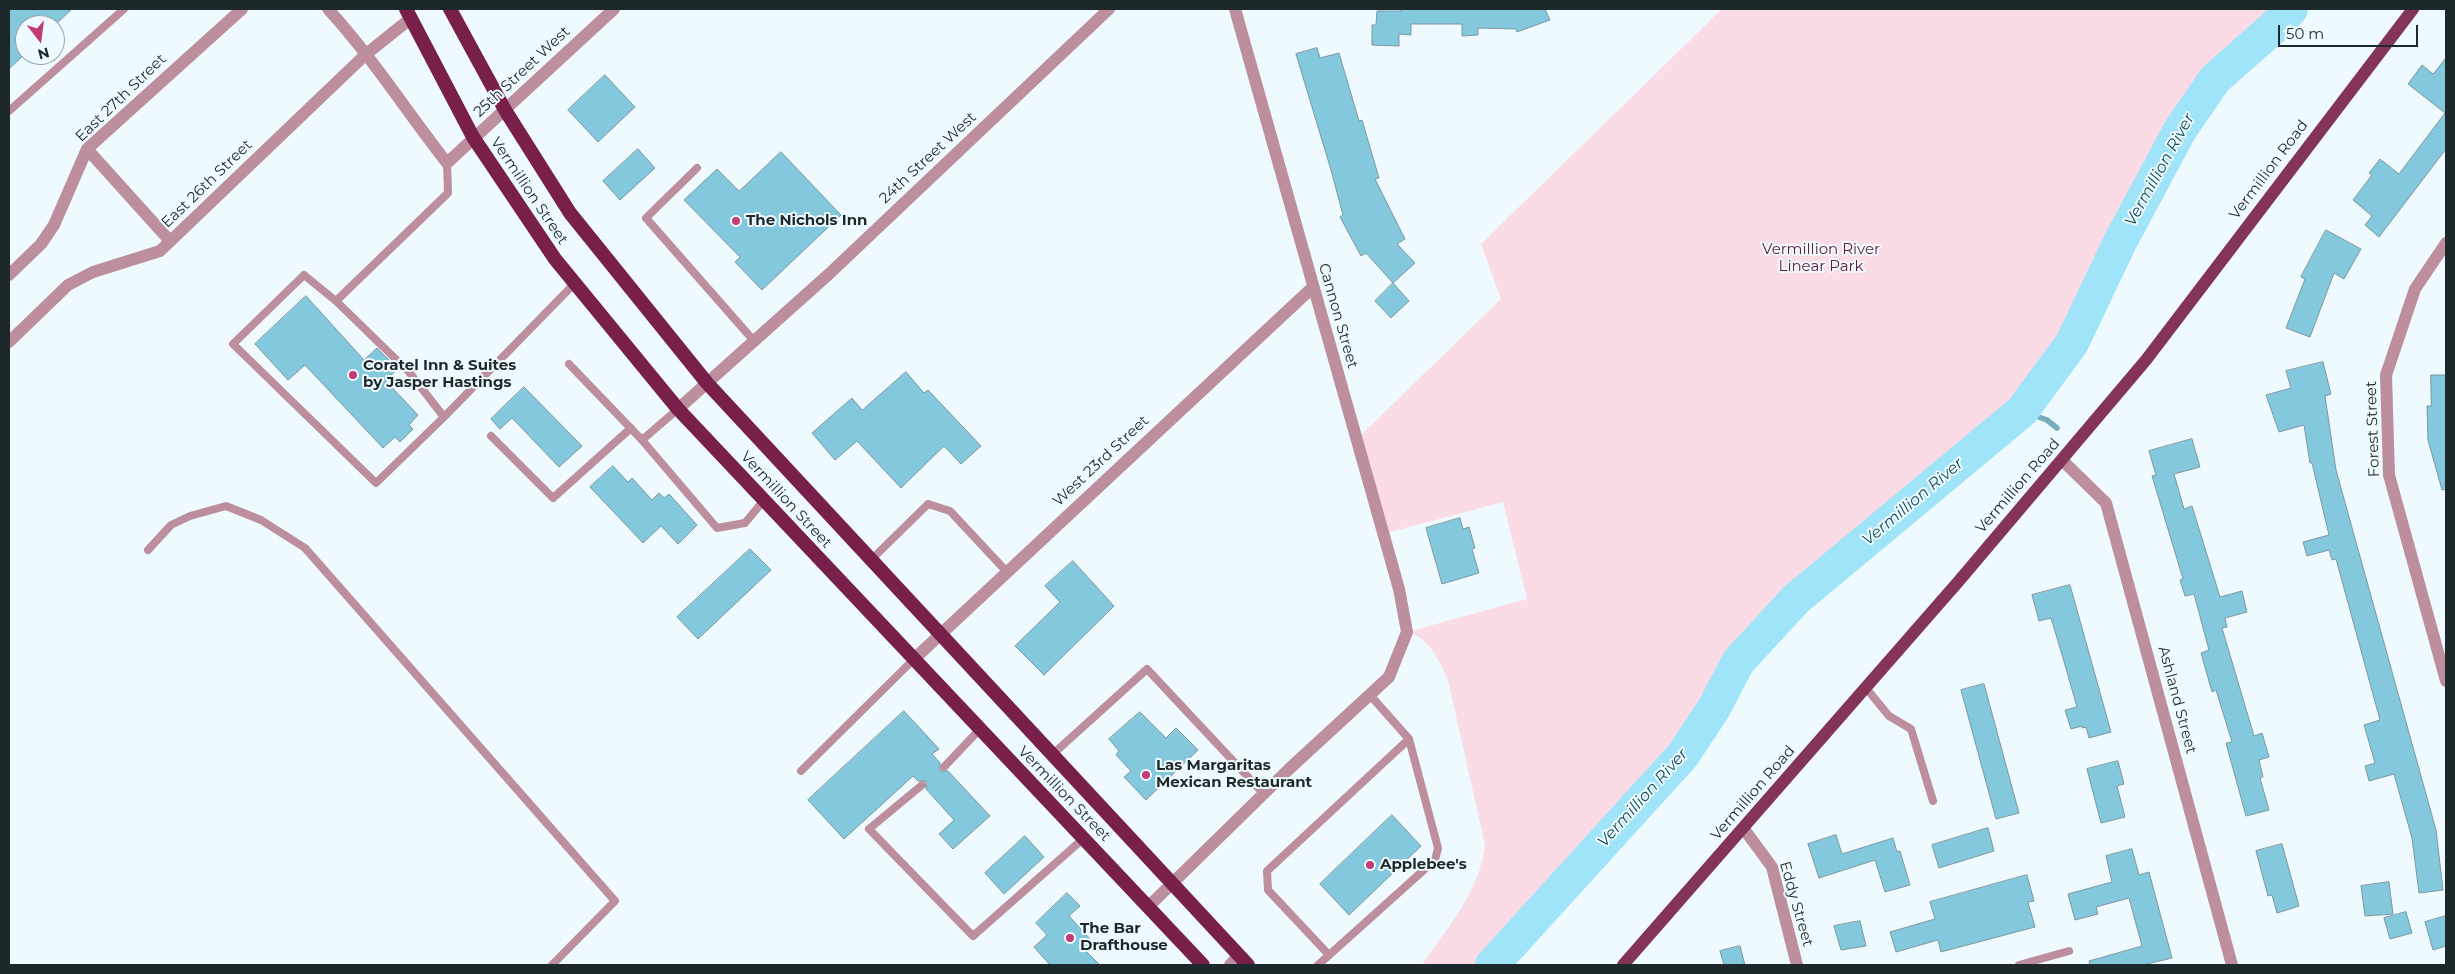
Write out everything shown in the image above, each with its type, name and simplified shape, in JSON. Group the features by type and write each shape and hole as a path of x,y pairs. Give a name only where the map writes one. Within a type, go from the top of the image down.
{"highway":[{"name":"Vermillion Street","path":"450,9 505,110 570,212 707,383 1244,960"},
{"name":"Vermillion Street","path":"408,14 473,138 555,259 678,409 1203,965"}],"main road":[{"name":"Vermillion Road","path":"1623,965 1866,688 2146,360 2413,9"}],"street":[{"name":"East 27th Street","path":"9,275 41,244 54,225 87,149 242,9"},
{"path":"328,9 353,36 365,55 447,163"},
{"name":"25th Street West","path":"447,163 614,9"},
{"name":"24th Street West","path":"678,409 829,274 1109,9"},
{"name":"Cannon Street","path":"1236,9 1399,589 1407,632 1389,678 1370,695"},
{"name":"East 26th Street","path":"9,342 68,285 93,272 160,251 408,14"},
{"path":"87,149 170,241"},
{"name":"Forest Street","path":"2446,243 2415,288 2386,375 2389,475 2446,681"},
{"name":"West 23rd Street","path":"913,660 1313,287"},
{"name":"Ashland Street","path":"2062,460 2106,503 2232,965"},
{"path":"1149,906 1264,794 1370,695"},
{"name":"Eddy Street","path":"1744,829 1772,867 1797,965"},
{"path":"1230,965 1244,960"}],"lane":[{"path":"9,111 124,9"},
{"path":"336,301 448,194 447,163"},
{"path":"697,168 646,218 754,341"},
{"path":"444,417 409,372 336,301 304,275 233,344 376,483 444,417 575,283"},
{"path":"569,364 642,440 717,528 744,523 764,500"},
{"path":"642,440 678,409"},
{"path":"491,436 553,498 631,428"},
{"path":"871,560 928,504 950,511 1007,572"},
{"path":"148,550 171,525 190,516 226,506 260,520 305,548 615,902 552,965"},
{"path":"801,771 913,660"},
{"path":"1053,754 1147,669 1264,794"},
{"path":"1866,688 1890,716 1911,729 1933,801"},
{"path":"1318,965 1435,860 1438,848 1409,739 1370,695"},
{"path":"944,767 980,729"},
{"path":"1329,955 1268,890 1267,871 1409,739"},
{"path":"922,785 869,828 973,936 1084,838"},
{"path":"2019,965 2069,951"}],"green space":[{"name":"Vermillion River Linear Park","path":"1722,9 2291,9 2273,28 2215,79 2180,130 2120,242 2072,343 2022,411 1796,599 1738,662 1714,708 1683,755 1492,965 1422,965 1452,923 1477,878 1485,845 1448,680 1437,657 1427,644 1422,639 1407,632 1527,599 1503,502 1383,534 1356,440 1501,299 1481,244"}],"building":[{"path":"9,9 72,9 65,16 15,15 15,63 9,69"},
{"path":"1401,9 1545,9 1550,20 1517,32 1516,29 1478,28 1478,35 1462,36 1462,24 1411,24 1411,35 1399,34 1399,46 1372,45 1372,25 1376,25 1377,11 1401,11"},
{"path":"1317,48 1320,58 1339,53 1359,121 1362,120 1379,178 1375,179 1405,239 1397,244 1415,263 1393,283 1366,253 1361,256 1340,217 1343,215 1331,170 1296,54"},
{"path":"2446,58 2446,149 2379,237 2365,225 2372,216 2353,200 2372,175 2369,173 2380,159 2399,174 2445,113 2408,84 2422,65 2433,74"},
{"path":"605,75 635,107 598,142 568,110"},
{"path":"638,149 655,168 620,200 603,181"},
{"name":"The Nichols Inn","path":"781,152 841,215 762,290 735,262 740,257 684,200 717,169 739,191"},
{"path":"2326,230 2361,249 2344,279 2334,273 2310,337 2286,328 2305,279 2301,277"},
{"path":"1393,283 1409,301 1391,318 1375,301"},
{"name":"Coratel Inn & Suites by Jasper Hastings","path":"306,296 364,360 377,348 398,369 385,380 418,415 409,425 413,429 400,442 395,437 383,448 305,365 288,380 255,344"},
{"path":"2323,362 2331,394 2325,396 2336,470 2436,830 2443,890 2419,893 2412,838 2394,774 2369,781 2365,766 2375,763 2364,725 2380,720 2336,559 2332,560 2329,550 2307,556 2303,542 2329,535 2312,463 2310,463 2304,425 2279,432 2266,395 2291,388 2286,371"},
{"path":"906,372 924,393 928,390 981,446 961,464 944,446 901,488 857,441 835,460 812,433 852,398 862,410"},
{"path":"2431,375 2446,375 2446,489 2442,490 2428,440 2427,406 2431,406"},
{"path":"524,387 582,446 559,467 512,418 500,429 491,419"},
{"path":"2192,439 2200,467 2174,474 2184,509 2192,506 2220,597 2242,591 2247,612 2225,618 2227,627 2222,628 2254,736 2262,733 2269,757 2259,760 2263,777 2260,778 2269,810 2246,816 2226,743 2232,742 2216,690 2212,692 2201,653 2209,650 2194,594 2185,596 2180,580 2183,579 2152,476 2156,475 2149,451"},
{"path":"613,466 628,482 632,478 652,500 659,493 664,498 669,494 697,525 678,544 661,526 643,543 590,487"},
{"path":"1460,518 1463,529 1469,527 1475,548 1472,549 1479,573 1442,584 1426,528"},
{"path":"750,549 771,570 698,639 677,617"},
{"path":"1073,561 1114,606 1044,675 1015,646 1060,602 1045,586"},
{"path":"2070,585 2111,732 2089,738 2086,727 2082,728 2082,726 2071,729 2065,710 2077,707 2063,658 2051,618 2039,621 2032,595"},
{"path":"1984,684 2019,813 1996,819 1961,690"},
{"path":"904,711 939,749 932,754 940,763 940,771 948,771 990,816 953,849 939,834 954,820 926,789 926,781 918,781 913,776 844,839 808,800"},
{"path":"1140,712 1166,738 1176,728 1198,750 1146,800 1124,777 1131,771 1116,755 1119,751 1109,739"},
{"path":"2118,761 2124,784 2117,786 2125,817 2101,823 2087,769"},
{"name":"Applebee's","path":"1392,815 1421,846 1349,915 1320,884"},
{"path":"1988,828 1994,851 1939,868 1932,845"},
{"path":"1836,835 1842,854 1893,838 1897,852 1900,851 1910,885 1885,892 1875,860 1819,878 1808,844"},
{"path":"1025,836 1044,857 1004,894 985,873"},
{"path":"2282,844 2299,906 2277,913 2272,895 2268,896 2256,851"},
{"path":"2132,849 2139,875 2149,872 2172,958 2143,965 2090,965 2089,961 2142,946 2129,898 2096,907 2098,914 2075,920 2068,894 2112,882 2106,856"},
{"path":"2027,875 2034,901 2028,902 2035,927 1941,952 1938,940 1896,952 1890,932 1935,919 1930,902"},
{"path":"2389,882 2393,914 2365,916 2361,886"},
{"path":"1067,893 1080,906 1069,916 1092,941 1084,949 1100,965 1050,965 1034,947 1047,935 1036,923"},
{"path":"2406,912 2412,933 2390,939 2384,918"},
{"path":"2446,916 2446,946 2433,950 2425,922"},
{"path":"1860,921 1866,946 1841,950 1834,926"},
{"path":"1740,946 1745,965 1724,965 1720,951"}],"waterway":[{"name":"Vermillion River","path":"1492,965 1683,755 1714,708 1738,662 1796,599 2022,411 2072,343 2120,242 2180,130 2215,79 2273,28 2291,9"},
{"path":"2022,411 2047,420 2057,428"}],"place":[{"name":"The Nichols Inn","path":"736,221"},
{"name":"Coratel Inn & Suites by Jasper Hastings","path":"353,375"},
{"name":"Las Margaritas Mexican Restaurant","path":"1146,775"},
{"name":"Applebee's","path":"1370,865"},
{"name":"The Bar Drafthouse","path":"1070,938"}]}
